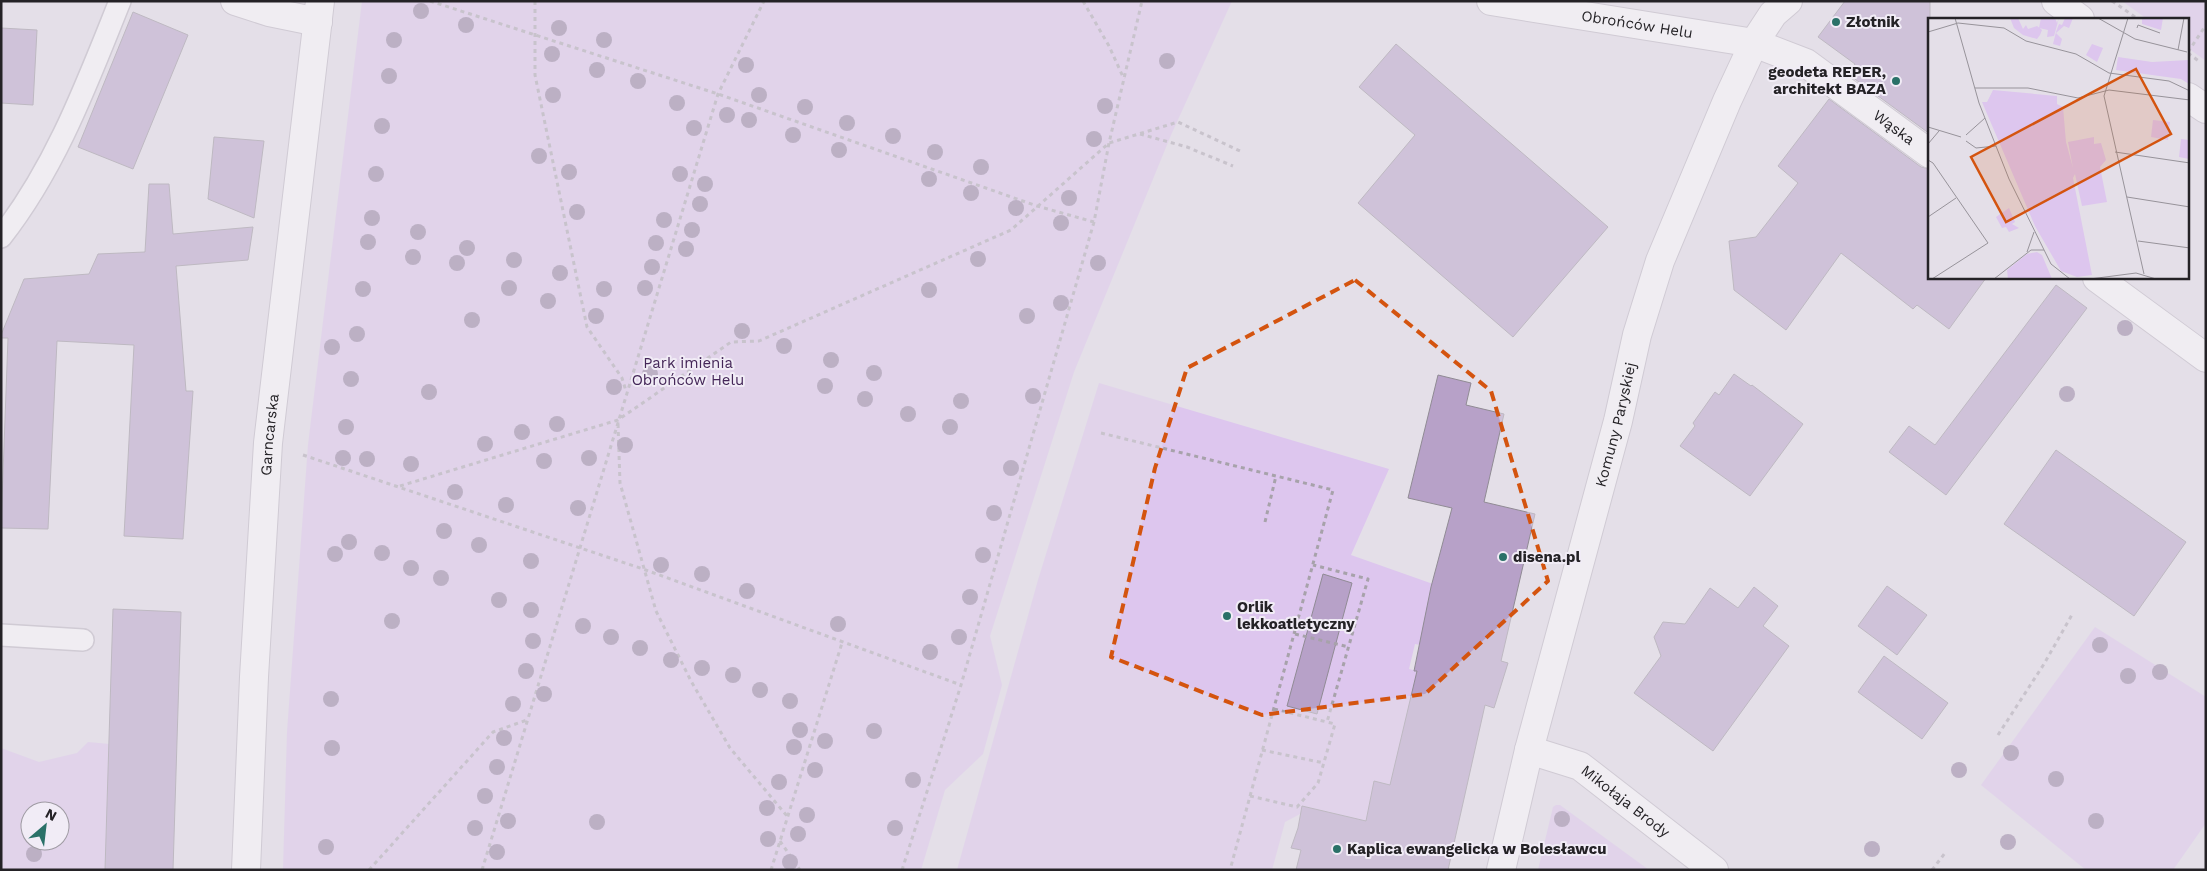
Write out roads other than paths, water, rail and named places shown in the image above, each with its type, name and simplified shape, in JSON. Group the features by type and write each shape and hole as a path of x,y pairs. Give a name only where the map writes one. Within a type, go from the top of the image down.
{"street":[{"path":"235,1 269,12 319,12"},
{"name":"Obrońców Helu","path":"1491,1 1754,44"},
{"name":"Komuny Paryskiej","path":"1501,870 1529,750 1618,421 1637,336 1660,261 1727,101 1754,44 1773,14 1788,1"},
{"path":"2056,1 2079,18"},
{"name":"Garncarska","path":"246,870 254,677 268,443 319,12"},
{"name":"Wąska","path":"1754,44 1806,64 1928,153"},
{"path":"2190,98 2206,109"},
{"path":"2098,279 2206,358"},
{"name":"Mikołaja Brody","path":"1529,750 1580,766 1714,870"}],"lane":[{"path":"1,237 20,213 46,171 79,104 120,1"},
{"path":"1,635 83,640"}],"place":[{"name":"Złotnik","path":"1836,22"},
{"name":"geodeta REPER, architekt BAZA","path":"1896,81"},
{"name":"disena.pl","path":"1503,557"},
{"name":"Orlik lekkoatletyczny","path":"1227,616"},
{"name":"Kaplica ewangelicka w Bolesławcu","path":"1337,849"}],"park label":[{"name":"Park imienia Obrońców Helu","path":"688,372"}]}
